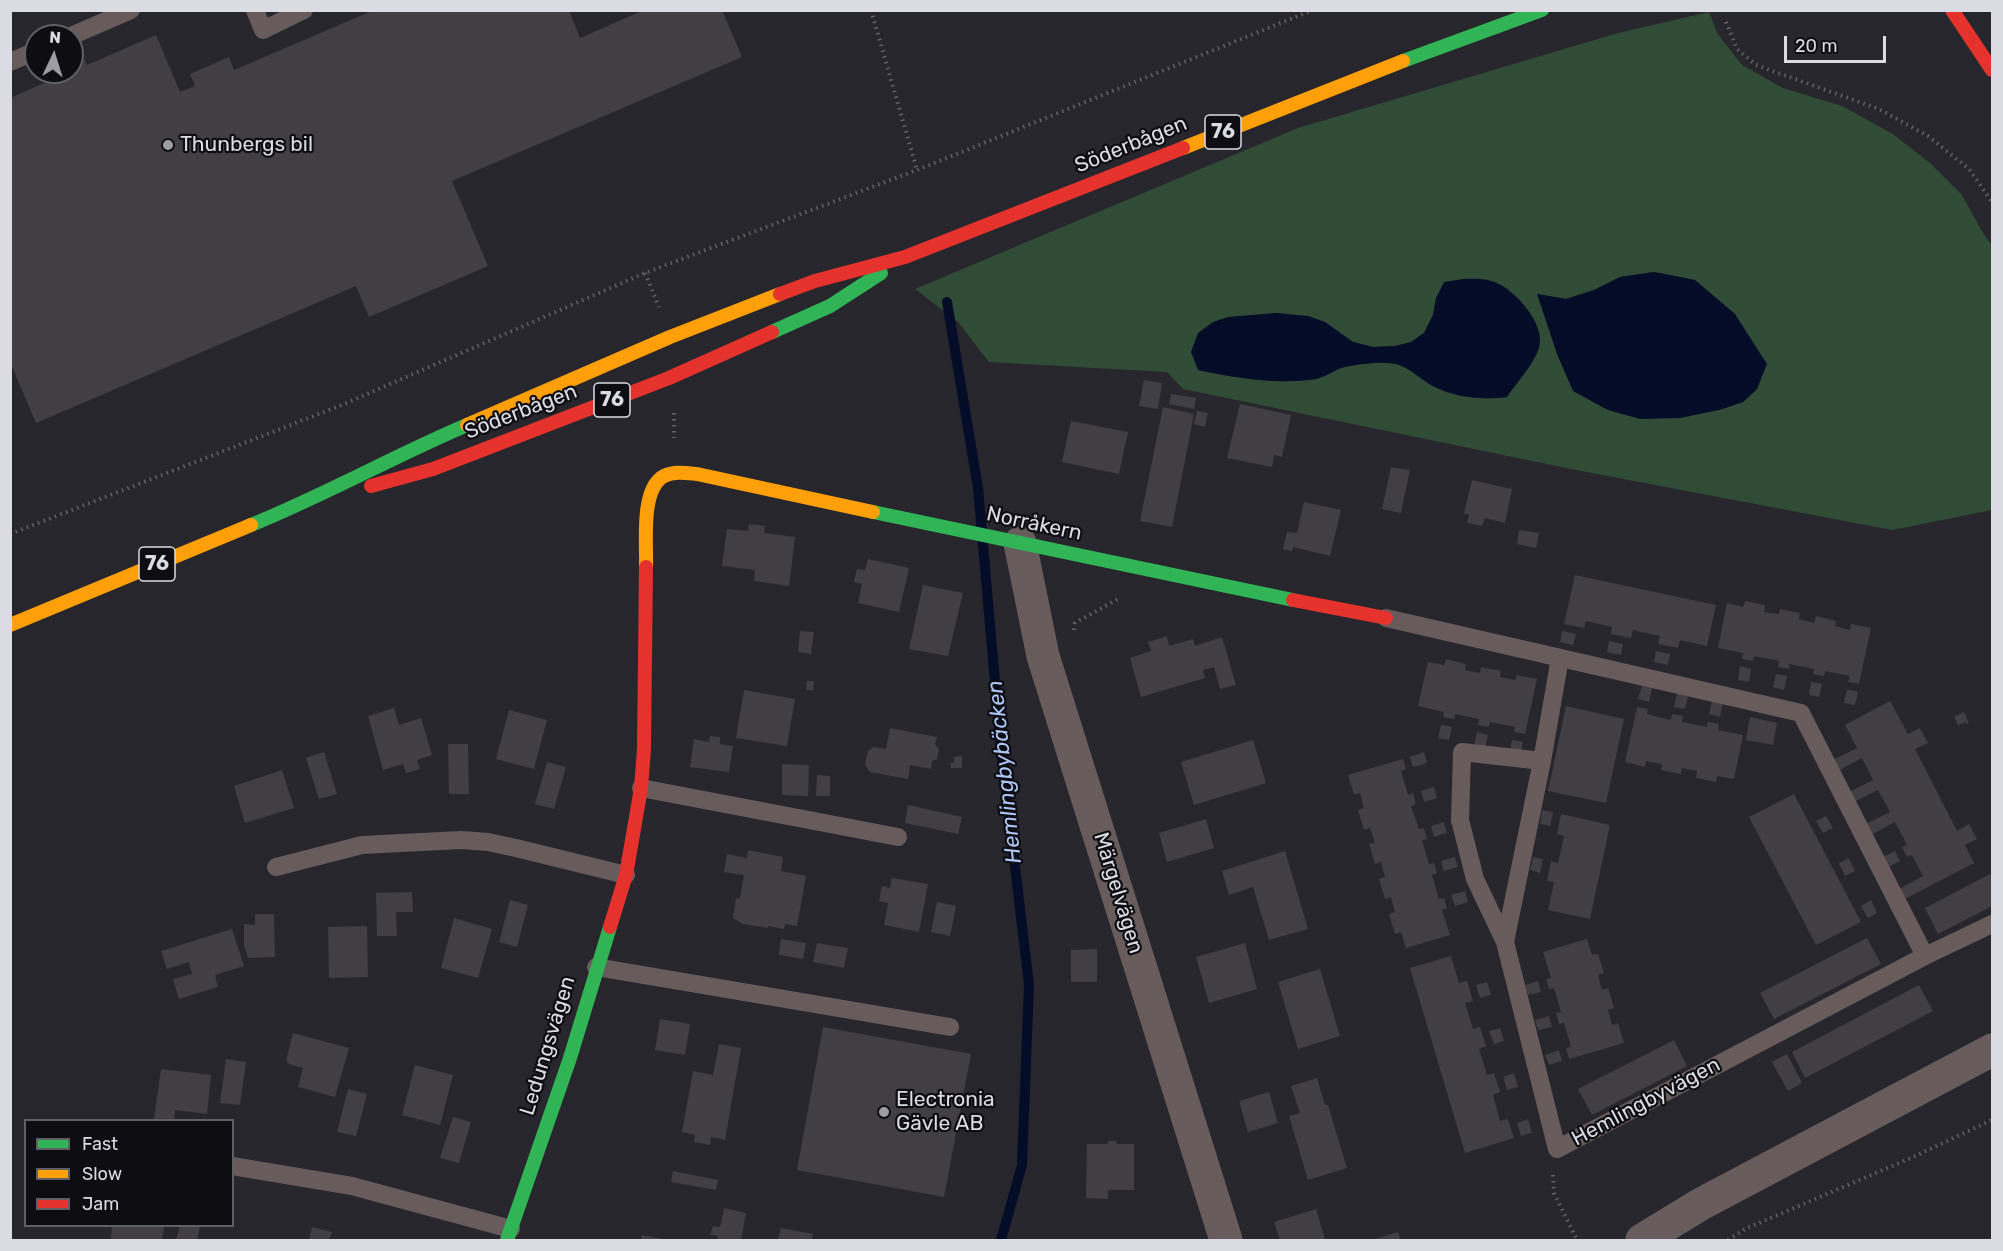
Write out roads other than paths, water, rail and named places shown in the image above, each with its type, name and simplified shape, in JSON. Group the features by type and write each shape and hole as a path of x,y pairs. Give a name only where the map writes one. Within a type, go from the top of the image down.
{"main road":[{"name":"Söderbågen","path":"10,625 303,504 422,444 670,337 815,281 905,257 1374,72 1542,10"},
{"path":"1952,10 1992,70"},
{"name":"Söderbågen","path":"303,504 433,469 669,378 830,306 905,257"},
{"name":"Norråkern","path":"674,472 697,474 1172,576 1386,618"},
{"name":"Ledungsvägen","path":"509,1235 570,1058 626,875 641,788 645,718 647,507 649,494 654,484 660,477 674,472"}],"street":[{"name":"Märgelvägen","path":"1006,539 1226,1240"},
{"path":"1642,1240 1701,1204 1992,1050"}],"lane":[{"path":"84,30 131,10"},
{"path":"255,10 263,30 304,10"},
{"path":"10,62 24,56"},
{"path":"1386,618 1801,713 1925,956"},
{"name":"Hemlingbyvägen","path":"1505,942 1542,761 1560,658"},
{"name":"Hemlingbyvägen","path":"1542,761 1462,752 1460,820 1475,879 1505,942 1557,1149 1925,956 1992,924"},
{"path":"641,788 898,837"},
{"path":"276,867 362,845 461,840 488,842 626,875"},
{"path":"596,967 951,1027"},
{"name":"Ledungsvägen","path":"234,1166 352,1186 509,1235"}],"water":[{"path":"1654,272 1695,280 1735,314 1767,364 1757,389 1743,402 1719,410 1680,418 1640,419 1608,410 1573,391 1557,354 1537,294 1566,299 1594,290 1620,277"},
{"path":"1484,279 1499,284 1524,305 1536,324 1539,333 1539,349 1507,397 1479,398 1452,394 1429,384 1401,366 1387,363 1346,367 1319,378 1301,381 1242,378 1198,370 1191,352 1198,333 1213,322 1228,317 1277,313 1308,316 1325,322 1353,342 1373,347 1395,346 1411,342 1424,333 1433,315 1436,298 1444,282"}],"waterway":[{"name":"Hemlingbybäcken","path":"947,302 978,488 1000,739 1029,985 1022,1165 1001,1240"}],"place":[{"name":"Thunbergs bil","path":"168,145"},
{"name":"Electronia Gävle AB","path":"884,1112"}]}
